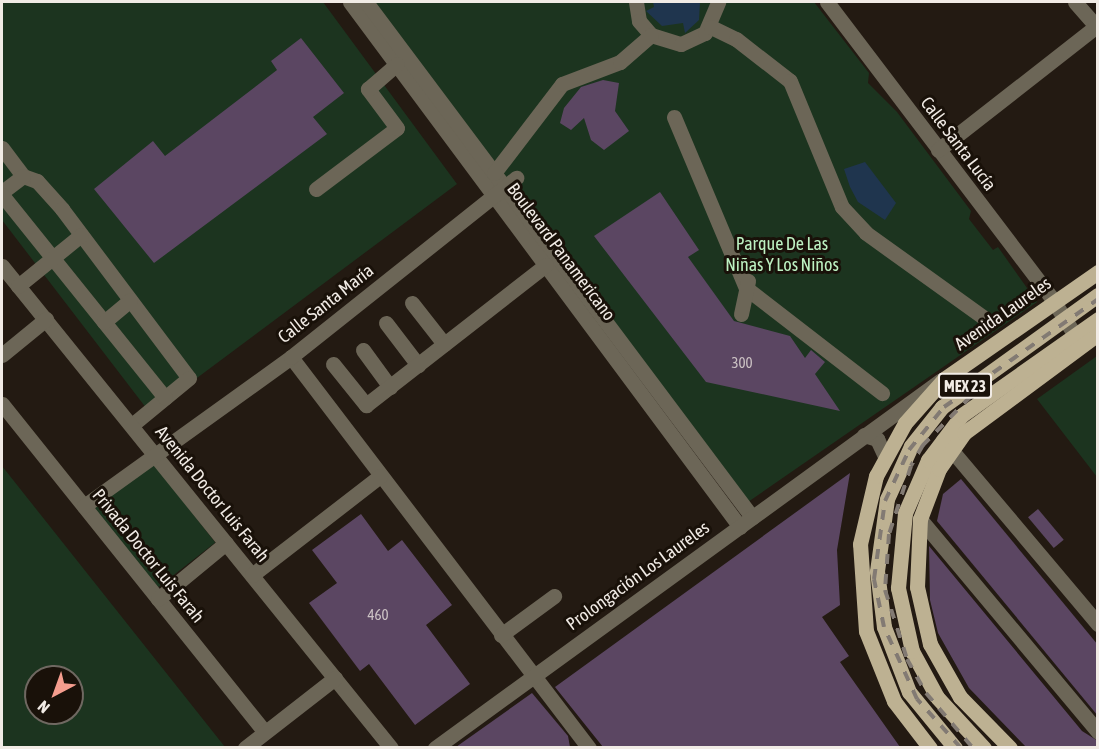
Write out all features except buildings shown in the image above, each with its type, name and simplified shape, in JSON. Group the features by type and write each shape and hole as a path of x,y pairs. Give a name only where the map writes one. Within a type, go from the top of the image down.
{"main road":[{"name":"Avenida Laureles","path":"955,747 909,692 887,638 877,570 887,499 911,446 942,406 1060,312 1098,272"},
{"name":"Avenida Laureles","path":"930,747 882,678 862,608 860,544 870,494 885,456 916,408 944,379 1060,312 1098,295"},
{"name":"MEX 23","path":"984,747 925,678 900,608 897,570 905,513 946,443 975,404 1077,338 1098,319"},
{"path":"1077,338 1098,334"},
{"path":"946,443 920,519 917,587 930,644 960,697 1010,747"}],"street":[{"name":"Boulevard Panamericano","path":"350,2 397,64 505,187 546,265 746,522"},
{"name":"Boulevard Panamericano","path":"366,2 494,173 612,319 746,522"},
{"path":"636,2 639,21 651,35 681,44 711,27 718,2"},
{"name":"Calle Santa Lucía","path":"827,2 1060,312 1077,338"},
{"path":"938,150 1097,26 1075,2"},
{"path":"711,27 736,39 790,81 842,207 866,233 990,322"},
{"path":"494,173 562,84 620,62 651,35"},
{"path":"316,189 397,128 368,89 397,64"},
{"path":"674,117 747,283 882,393"},
{"path":"2,148 7,166 37,182 81,235 189,378 132,425"},
{"path":"23,176 2,194 165,398"},
{"name":"Calle Santa María","path":"84,507 291,357 505,187"},
{"path":"18,286 81,235"},
{"path":"333,364 366,405 546,265"},
{"name":"Avenida Doctor Luis Farah","path":"2,268 132,425 391,747"},
{"path":"741,314 747,283"},
{"path":"104,322 130,300"},
{"path":"412,303 444,345"},
{"path":"2,355 45,319"},
{"path":"386,323 418,365"},
{"path":"363,350 390,387"},
{"path":"291,357 501,635 589,747"},
{"name":"Prolongación Los Laureles","path":"441,746 864,435 944,379"},
{"name":"Privada Doctor Luis Farah","path":"2,404 265,732"},
{"path":"864,435 881,442 885,456"},
{"path":"946,443 1098,624"},
{"path":"252,575 380,476"},
{"path":"920,519 1098,732"},
{"path":"158,599 226,543"},
{"path":"501,635 554,597"},
{"path":"245,747 335,678"}],"green space":[{"path":"2,2 323,2 457,184 150,413 2,220"},
{"name":"Parque De Las Niñas Y Los Niños","path":"368,2 814,2 869,73 868,83 897,112 971,211 969,219 993,250 998,247 1037,302 748,502"},
{"path":"1097,356 1097,477 1037,399"},
{"path":"150,459 215,543 156,589 91,505"},
{"path":"2,466 225,747 2,747"}],"water":[{"path":"653,2 700,2 699,20 685,33 683,23 662,26 646,11 654,7"},
{"path":"865,162 896,203 885,220 858,202 850,187 844,169"}],"railway":[{"path":"961,748 917,699 884,627 874,579 885,501 909,450 944,407 1098,299"},
{"path":"971,396 923,445 911,466 889,534 885,590 907,659 926,693 973,748"}]}
